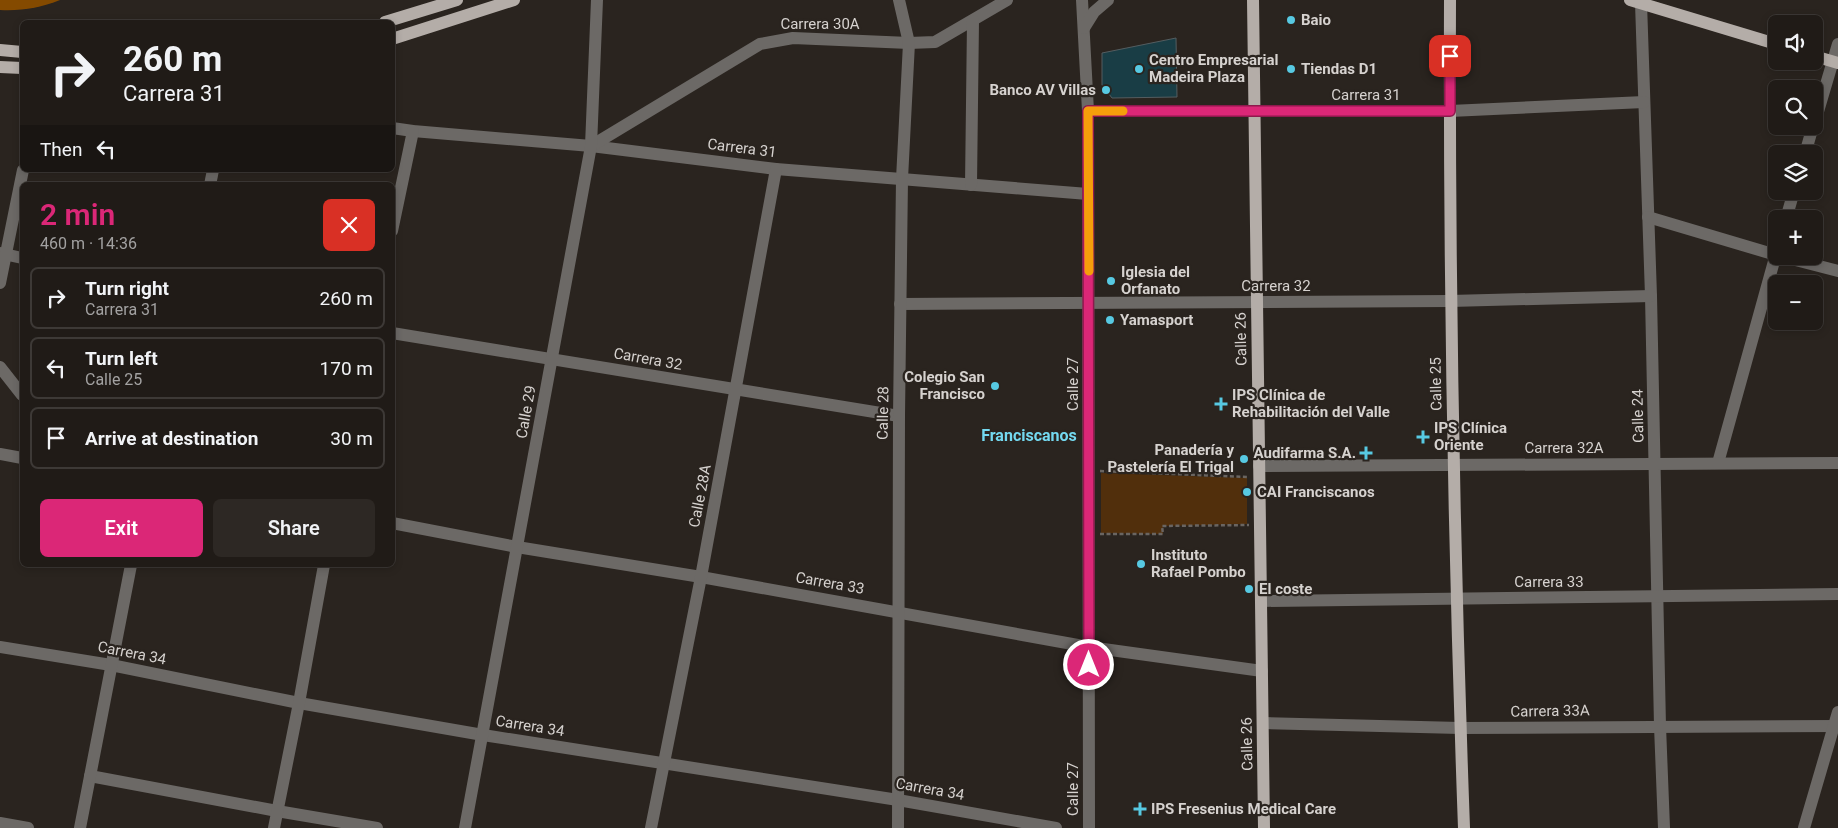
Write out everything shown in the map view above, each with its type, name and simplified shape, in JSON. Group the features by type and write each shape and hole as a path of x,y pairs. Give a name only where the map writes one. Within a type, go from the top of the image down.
{"main road":[{"path":"392,20 457,0"},
{"path":"395,38 514,0"},
{"name":"Calle 26","path":"1253,0 1264,828"},
{"name":"Calle 25","path":"1450,0 1450,302 1456,598 1464,828"},
{"path":"1635,2 1768,42"},
{"path":"0,50 20,52"},
{"path":"0,67 20,68"}],"street":[{"name":"Calle 29","path":"465,828 592,146 596,0"},
{"name":"Calle 28","path":"898,828 900,304 902,179 909,43 899,0"},
{"name":"Carrera 30A","path":"592,146 760,44 793,38 909,43 935,42 1007,0"},
{"name":"Calle 27","path":"1082,0 1088,111 1089,828"},
{"path":"1084,28 1094,12 1108,0"},
{"name":"Calle 24","path":"1635,2 1644,102 1651,296 1660,726 1664,828"},
{"path":"971,185 973,21"},
{"path":"1823,99 1835,62 1838,44"},
{"name":"Carrera 31","path":"1088,111 1450,111 1644,102"},
{"name":"Carrera 31","path":"395,128 592,146 776,169 1088,194"},
{"path":"395,217 413,131"},
{"name":"Calle 28A","path":"651,828 701,577 776,169"},
{"path":"0,283 3,254 20,183"},
{"path":"1648,217 1768,253"},
{"path":"3,254 20,258"},
{"path":"1718,463 1773,265"},
{"path":"1815,265 1838,271"},
{"name":"Carrera 32","path":"900,304 1450,302 1651,296"},
{"name":"Carrera 32","path":"395,333 899,416"},
{"path":"0,367 20,392"},
{"path":"0,454 20,458"},
{"name":"Carrera 32A","path":"1260,472 1454,465 1838,464"},
{"name":"Carrera 33","path":"395,524 517,547 701,577 1089,647 1262,671"},
{"path":"80,828 131,567"},
{"path":"274,828 324,567"},
{"name":"Carrera 33","path":"1261,601 1838,594"},
{"name":"Carrera 34","path":"0,646 111,665 299,703 482,735 898,800 1056,828"},
{"path":"1804,828 1836,726 1838,712"},
{"name":"Carrera 33A","path":"1263,723 1460,728 1836,726"},
{"path":"90,776 377,828"},
{"path":"0,823 28,828"}],"path":[{"path":"1089,471 1260,472"},
{"path":"1089,534 1163,534 1162,526 1260,524"}],"shaded area":[{"path":"0,0 60,0 31,8 0,10"},
{"path":"1101,473 1247,478 1247,524 1163,526 1163,534 1101,533"}],"building":[{"name":"Centro Empresarial Madeira Plaza","path":"1176,38 1177,97 1112,98 1102,85 1102,53"}],"slow traffic":[{"path":"1089,271 1088,111 1123,111"}],"place":[{"name":"Baio","path":"1291,20"},
{"name":"Centro Empresarial Madeira Plaza","path":"1139,69"},
{"name":"Tiendas D1","path":"1291,69"},
{"name":"Banco AV Villas","path":"1106,90"},
{"name":"Iglesia del Orfanato","path":"1111,281"},
{"name":"Yamasport","path":"1110,320"},
{"name":"Colegio San Francisco","path":"995,386"},
{"name":"IPS Clínica de Rehabilitación del Valle","path":"1221,404"},
{"name":"IPS Clínica Oriente","path":"1423,437"},
{"name":"Audifarma S.A.","path":"1366,453"},
{"name":"Panadería y Pastelería El Trigal","path":"1244,459"},
{"name":"CAI Franciscanos","path":"1247,492"},
{"name":"Instituto Rafael Pombo","path":"1141,564"},
{"name":"El coste","path":"1249,589"},
{"name":"IPS Fresenius Medical Care","path":"1140,809"}],"district":[{"name":"Franciscanos","path":"1029,435"}],"route":[{"path":"1089,665 1088,111 1450,111 1450,56"}]}
